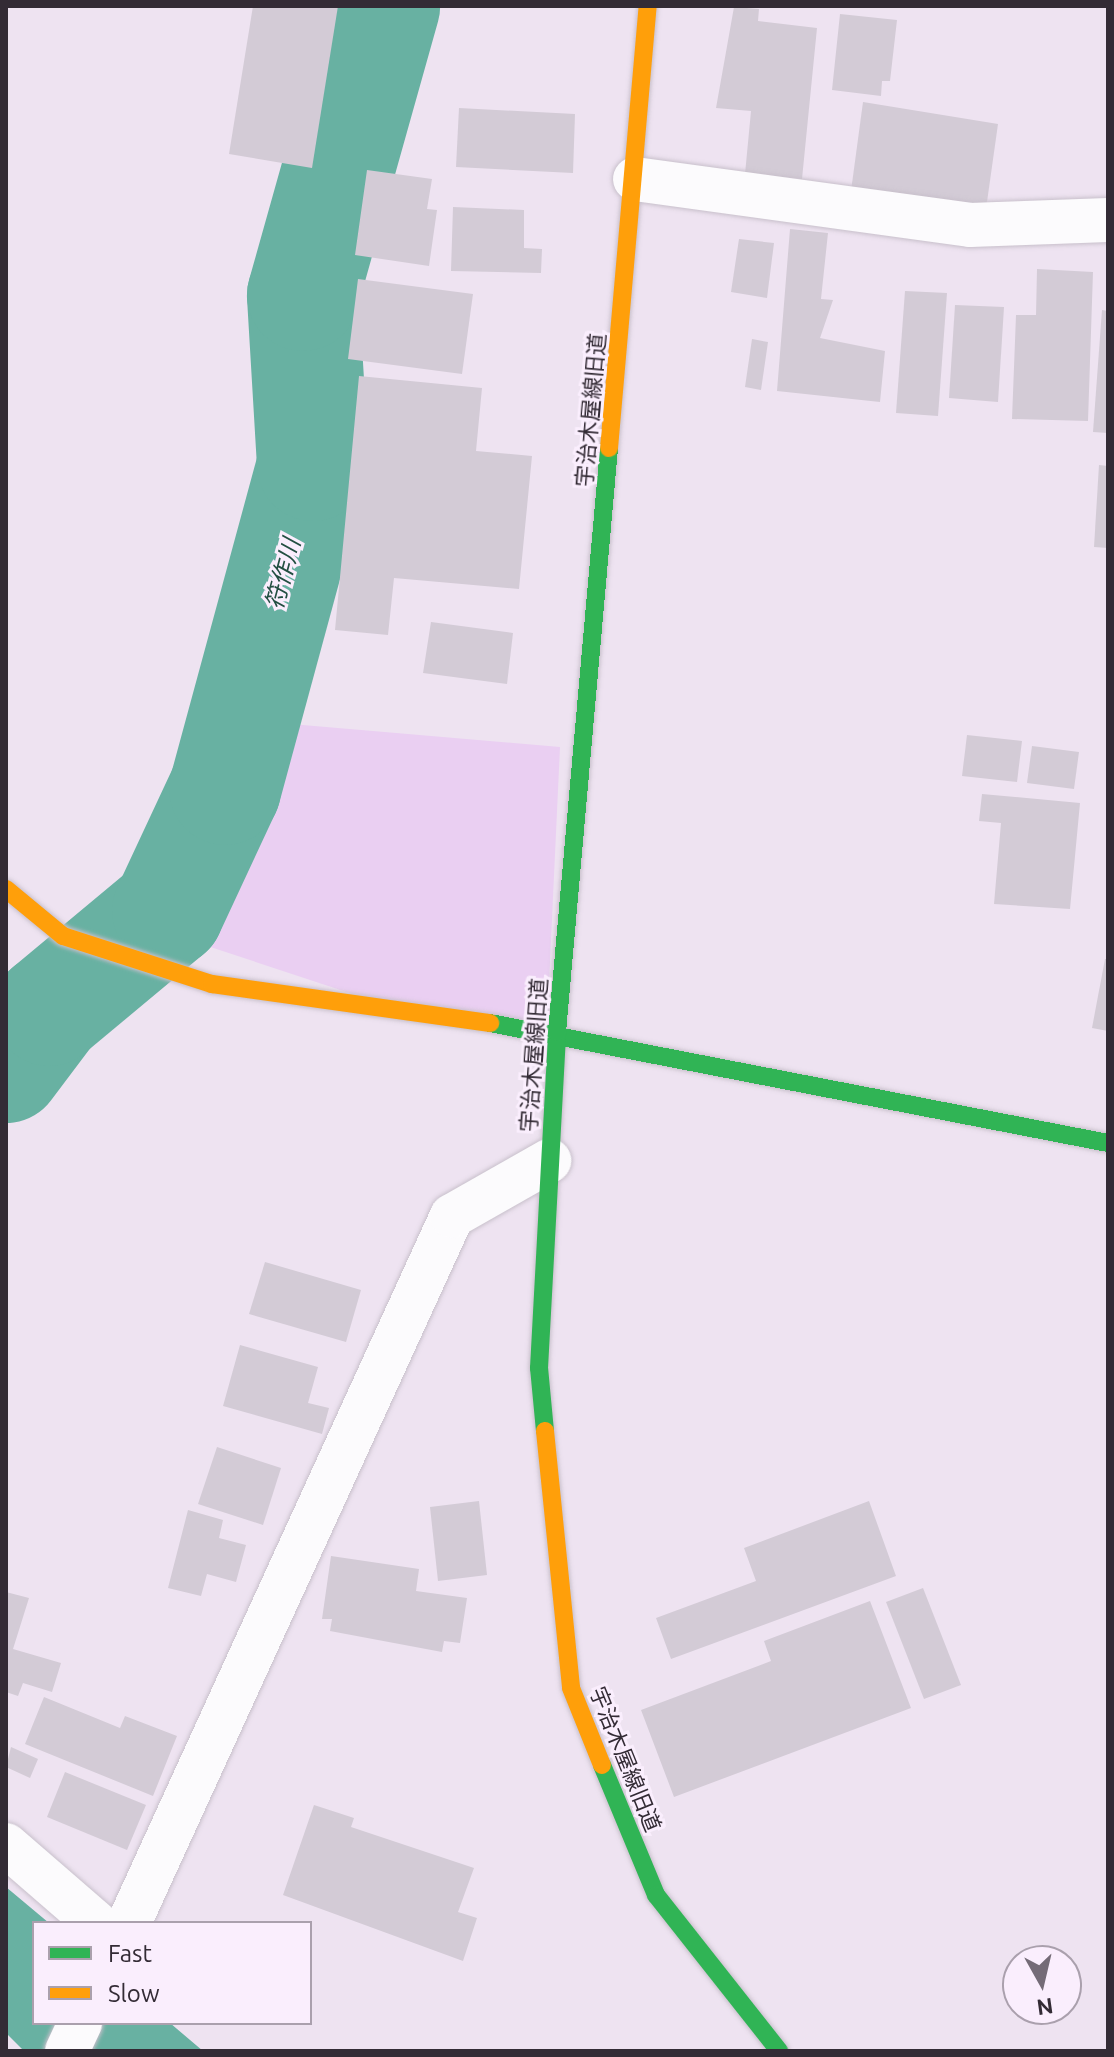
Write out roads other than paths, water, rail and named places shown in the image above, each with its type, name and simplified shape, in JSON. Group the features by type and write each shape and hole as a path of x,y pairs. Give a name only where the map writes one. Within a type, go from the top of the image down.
{"street":[{"name":"宇治木屋線旧道","path":"648,6 557,1032 539,1368 571,1688 656,1895 779,2051"},
{"path":"635,179 970,225 1108,220"},
{"path":"6,889 63,936 212,984 557,1032 1108,1143"},
{"path":"130,1921 452,1216 549,1161"},
{"path":"6,1845 94,1921"},
{"path":"67,2051 79,2025"}],"waterway":[{"name":"符作川","path":"6,1067 49,1010 168,911 225,789 313,465 303,295 384,6"}]}
